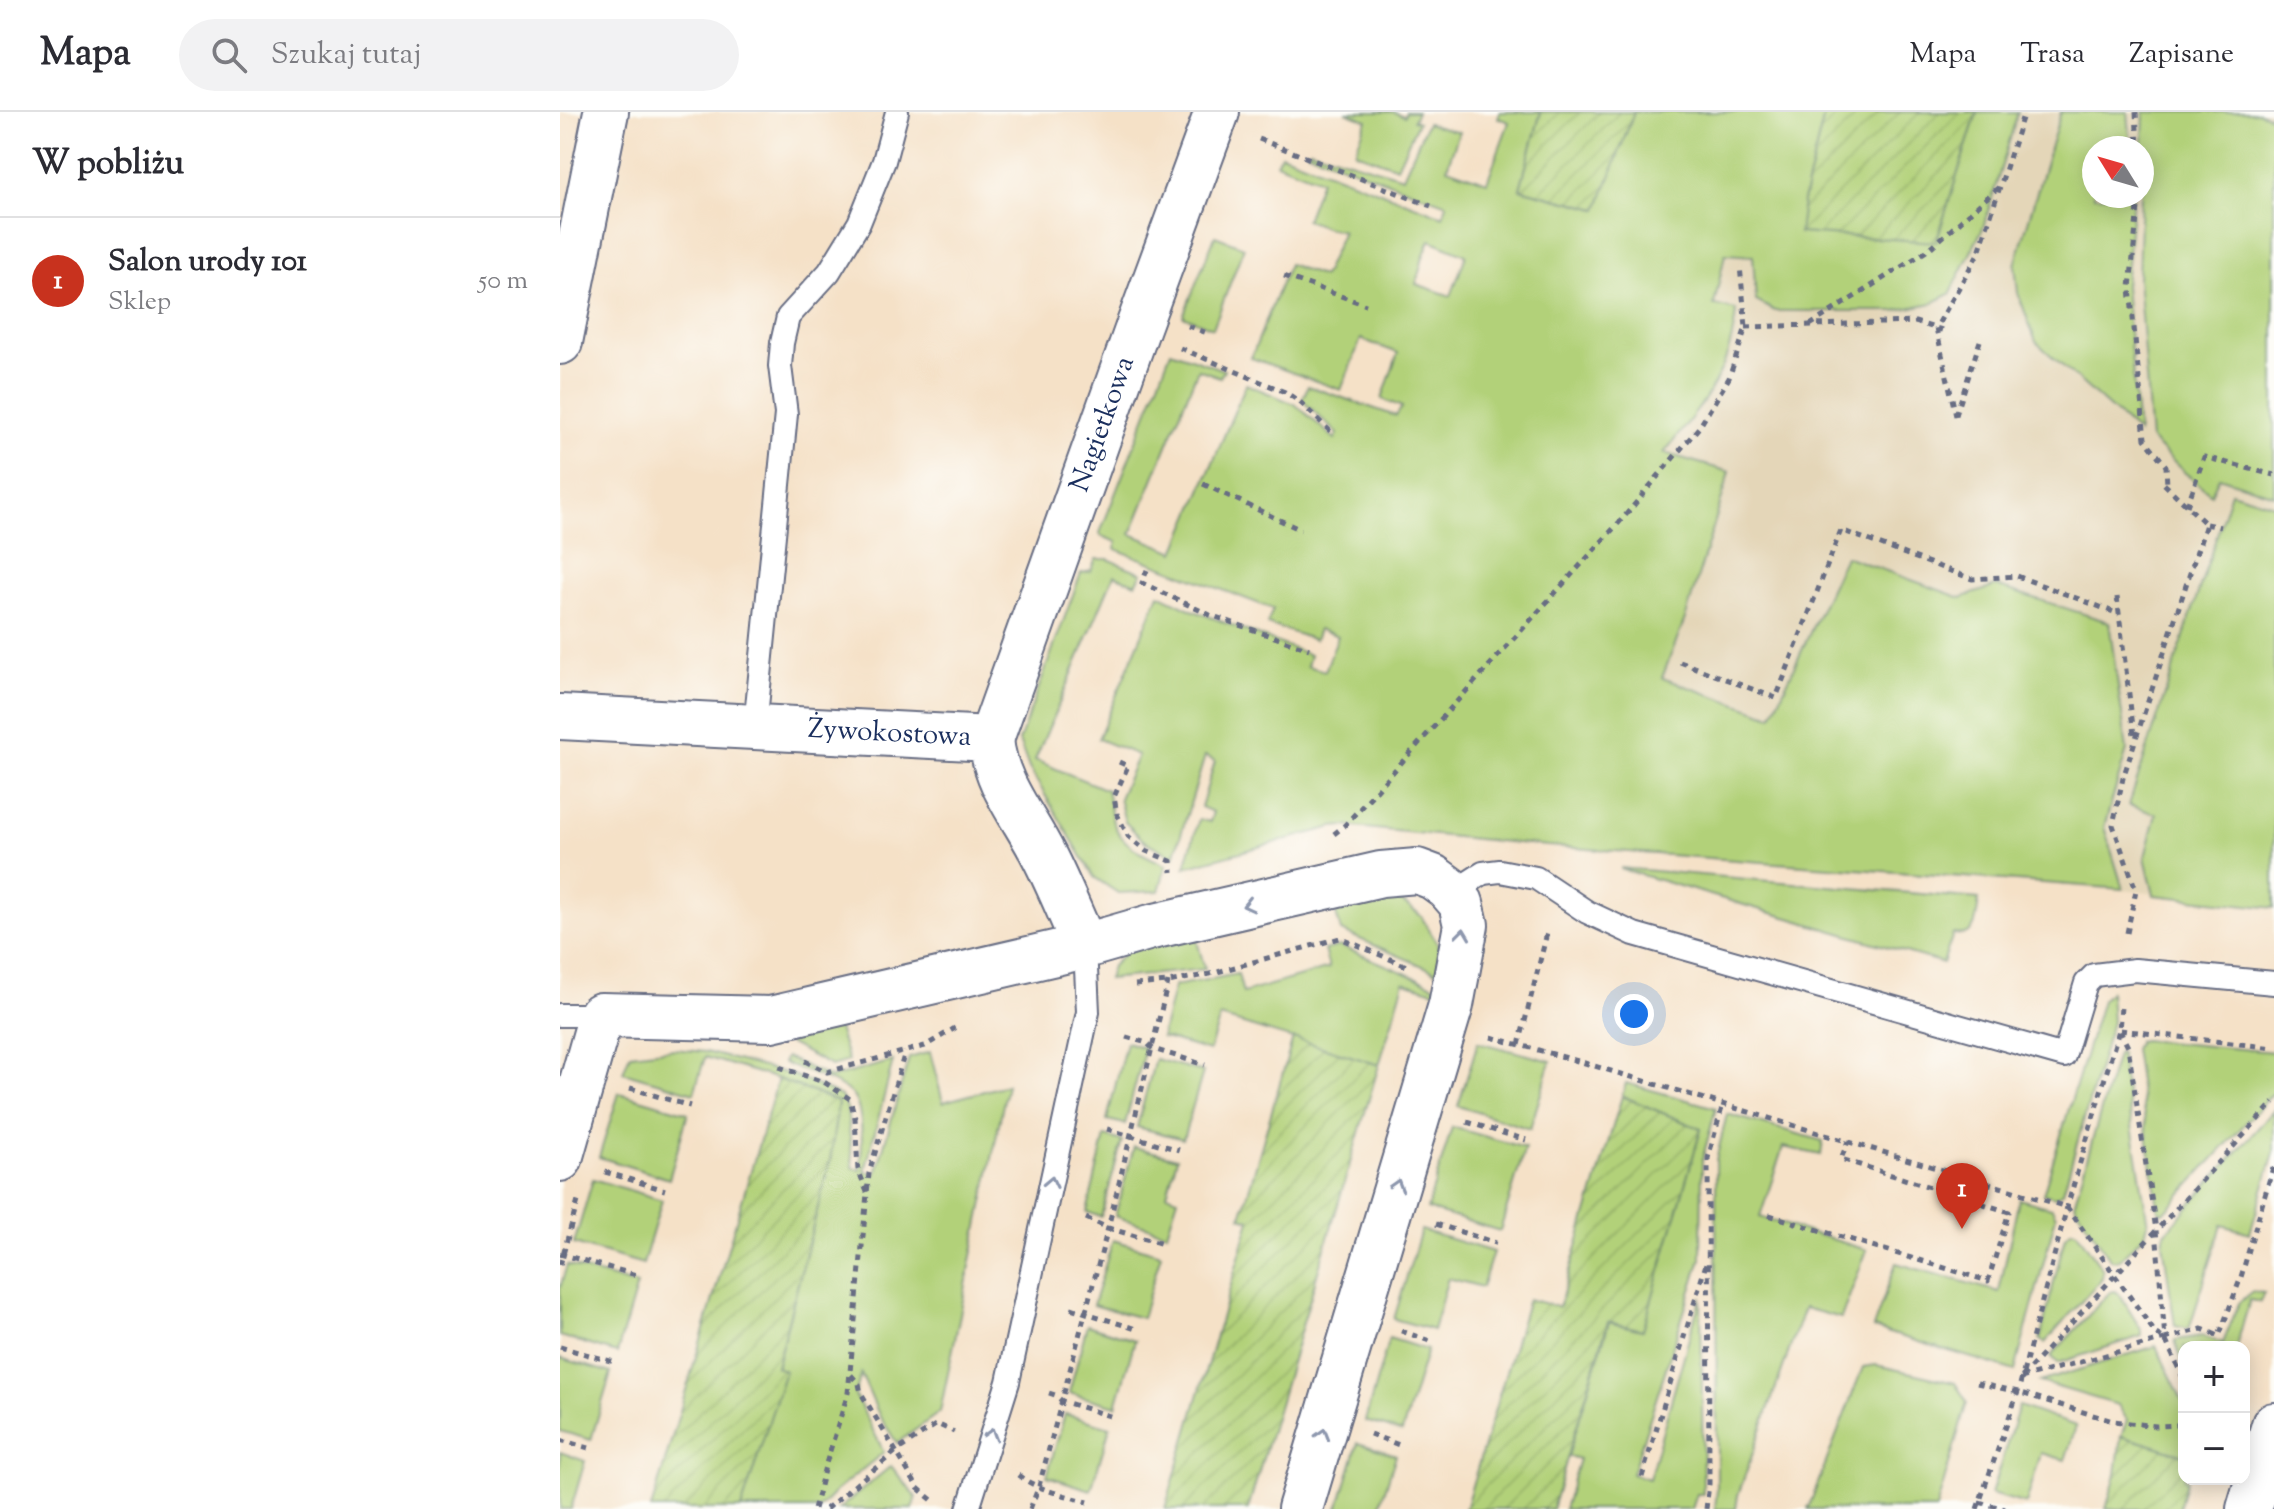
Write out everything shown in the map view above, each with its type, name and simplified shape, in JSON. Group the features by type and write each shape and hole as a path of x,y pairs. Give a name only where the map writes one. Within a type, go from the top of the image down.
{"street":[{"path":"562,322 606,112"},
{"name":"Nagietkowa","path":"991,739 1138,327 1233,124"},
{"name":"Żywokostowa","path":"560,717 991,739 992,759 998,775 1043,855 1085,946"},
{"path":"569,1161 580,1015 771,1019 1381,874 1417,871 1433,877 1461,903 1466,925 1451,1005 1300,1509"},
{"path":"2249,1509 2274,1425"}],"lane":[{"path":"755,727 786,414 780,366 788,317 829,272 859,223 884,161 897,112"},
{"path":"1452,893 1483,873 1500,871 1536,878 1587,912 1634,934 2064,1056 2086,983 2094,975 2135,970 2274,983"},
{"path":"968,1509 1008,1382 1085,1028 1088,1012 1085,946"}],"path":[{"path":"1980,341 1956,416 1939,329 1979,252 2024,112"},
{"path":"2136,112 2137,136"},
{"path":"1233,124 1431,206"},
{"path":"1810,325 1928,250 1990,198 2002,184"},
{"path":"2138,208 2130,288 2145,439 2166,466 2167,487"},
{"path":"1333,835 1624,517 1700,426 1729,378 1746,327 1740,266"},
{"path":"1284,276 1366,305"},
{"path":"1746,327 1915,322 1939,329"},
{"path":"1173,345 1285,392 1333,434"},
{"path":"2187,506 2204,457 2274,475"},
{"path":"2160,480 2206,524 2220,527"},
{"path":"1203,484 1301,530"},
{"path":"2005,1509 1978,1506 2018,1392 2067,1207 2119,1030 2124,947 2136,890 2113,825 2123,778 2206,524"},
{"path":"1680,662 1776,698 1841,530 1972,579 2017,576 2119,614"},
{"path":"1147,570 1142,583 1210,615 1309,649"},
{"path":"2117,597 2135,740"},
{"path":"1119,762 1128,766 1114,797 1117,814 1128,836 1137,844 1171,861 1173,881"},
{"path":"1519,1045 1557,892"},
{"path":"1086,989 1168,982 1210,974 1340,938 1455,983"},
{"path":"1030,1509 1039,1486 1108,1228 1168,982"},
{"path":"803,1060 827,1072 925,1046 965,1022"},
{"path":"2119,1030 2274,1048"},
{"path":"2119,1030 2128,1047 2156,1230 2165,1339 2178,1367"},
{"path":"1483,1035 2067,1207 2156,1334 2165,1339"},
{"path":"1126,1037 1205,1065"},
{"path":"814,1509 846,1402 851,1374 869,1173 905,1052"},
{"path":"779,1067 824,1082 850,1099 855,1118 858,1169 868,1193"},
{"path":"626,1087 690,1106"},
{"path":"2021,1378 2274,1102"},
{"path":"1421,1104 1447,1116 1526,1140"},
{"path":"1706,1509 1709,1484 1708,1158 1723,1104"},
{"path":"1107,1129 1179,1150"},
{"path":"1769,1215 1988,1281 2009,1212 1841,1159 1848,1141"},
{"path":"560,1265 569,1161 665,1190"},
{"path":"2021,1378 2202,1329 2219,1336 2241,1277 2274,1164"},
{"path":"1389,1212 1415,1217 1496,1243"},
{"path":"1086,1218 1108,1228 1163,1244"},
{"path":"562,1255 640,1276"},
{"path":"1642,1477 1708,1256"},
{"path":"1071,1308 1139,1330"},
{"path":"560,1347 614,1362"},
{"path":"851,1374 918,1488 935,1502"},
{"path":"1977,1383 2113,1421 2178,1425"},
{"path":"1049,1393 1062,1401 1113,1417"},
{"path":"826,1509 895,1452 937,1424 987,1448 1026,1481 1088,1502"},
{"path":"560,1440 589,1448"}],"shaded area":[{"path":"1977,112 2274,112 2274,902 1333,827 1654,223 1936,242"}],"green space":[{"path":"1346,112 1394,112 1404,116 1406,112 1417,112 1413,120 1418,122 1397,167 1355,152 1367,120"},
{"path":"1500,112 1541,112 1520,189 1597,209 1634,112 1825,112 1803,201 1936,242 1977,112 2018,112 1983,228 1950,294 1932,303 1894,311 1775,311 1756,301 1753,256 1725,254 1714,305 1736,310 1728,352 1702,404 1664,453 1730,472 1686,616 1662,678 1772,716 1845,556 1961,598 1996,586 2109,622 2127,750 2104,827 2123,889 1548,846 1344,826 1185,867 1199,819 1210,822 1213,812 1201,807 1215,761 1205,756 1174,857 1144,841 1125,822 1119,798 1138,755 1098,739 1159,594 1192,610 1310,655 1307,666 1325,671 1338,636 1319,629 1315,640 1267,624 1273,609 1115,549 1117,542 1101,536 1171,351 1224,370 1220,377 1198,369 1131,534 1175,552 1246,384 1295,404 1335,439 1338,434 1302,400 1308,386 1396,416 1402,407 1382,399 1398,353 1361,339 1341,390 1251,358 1289,264 1323,277 1343,231 1306,220 1321,180 1276,163 1281,154 1443,216 1447,204 1308,152 1310,149 1403,177 1427,123 1459,132 1447,168 1487,182 1509,122 1498,118","holes":["1430,240 1466,255 1451,296 1416,284"]},
{"path":"1541,112 1634,112 1598,209 1520,189"},
{"path":"1825,112 1977,112 1936,242 1799,233 1803,201"},
{"path":"2061,112 2128,112 2130,136 2082,136 2082,208 2132,208 2125,286 2138,433 2036,342 2018,293 2015,265"},
{"path":"2144,112 2257,112 2274,118 2274,495 2219,477 2211,494 2151,440 2138,278 2141,208 2154,208 2154,136 2143,136"},
{"path":"1215,236 1244,247 1213,328 1183,316"},
{"path":"2231,492 2274,505 2274,908 2154,895 2145,857 2156,814 2129,805"},
{"path":"1096,559 1108,559 1142,573 1136,584 1114,575 1035,760 1107,790 1113,822 1122,837 1142,853 1166,865 1159,891 1118,893 1094,877 1029,768 1019,741 1081,573 1091,571"},
{"path":"1621,869 1979,899 1974,925 1967,933 1953,934 1943,963"},
{"path":"1366,892 1398,899 1421,916 1438,945 1439,973 1341,931 1331,896"},
{"path":"1195,934 1205,969 1108,979 1112,966 1127,951"},
{"path":"1340,946 1436,986 1438,992 1404,982 1379,1065 1220,1017 1209,1051 1161,1037 1174,986 1238,974 1243,993 1329,968 1324,950"},
{"path":"2110,992 2112,1022 2063,1192 2055,1197 2043,1194 2102,1000"},
{"path":"836,1022 848,1061 831,1066 777,1037"},
{"path":"1293,1038 1379,1065 1248,1509 1165,1509 1250,1220 1241,1217"},
{"path":"2138,1041 2274,1052 2274,1092 2164,1213 2158,1207 2134,1049"},
{"path":"1126,1042 1145,1048 1125,1124 1107,1120"},
{"path":"1478,1042 1551,1061 1530,1129 1458,1106"},
{"path":"673,1049 706,1052 793,1075 841,1096 847,1108 853,1168 860,1170 861,1121 852,1095 830,1081 783,1063 786,1057 831,1078 893,1061 865,1171 876,1174 909,1058 930,1052 943,1102 1007,1085 940,1412 897,1443 880,1417 861,1374 855,1395 884,1452 819,1509 741,1509 784,1371 776,1368 830,1161 838,1102 778,1079 705,1057 694,1093 623,1072 630,1054"},
{"path":"2120,1052 2148,1224 2145,1234 2115,1261 2110,1259 2075,1201"},
{"path":"1155,1059 1203,1072 1183,1139 1137,1127"},
{"path":"778,1079 838,1102 830,1161 776,1367 785,1371 741,1509 651,1509"},
{"path":"1626,1083 1716,1108 1702,1161 1701,1259 1632,1474 1649,1479 1701,1296 1703,1494 1697,1494 1692,1509 1564,1509 1579,1459 1568,1456 1609,1322 1642,1330 1701,1129 1622,1096"},
{"path":"619,1093 688,1113 669,1179 599,1157"},
{"path":"1622,1096 1701,1129 1643,1330 1608,1322 1552,1509 1465,1509 1528,1299 1559,1307"},
{"path":"2274,1110 2274,1153 2250,1233 2222,1225 2189,1329 2175,1326 2163,1242 2165,1233"},
{"path":"1727,1114 1823,1141 1821,1155 1783,1147 1760,1217 1867,1250 1841,1318 1804,1308 1738,1495 1736,1509 1715,1509 1716,1160"},
{"path":"1452,1127 1525,1148 1500,1231 1427,1209"},
{"path":"1105,1136 1122,1141 1101,1217 1087,1212"},
{"path":"1134,1147 1177,1158 1167,1194 1178,1198 1167,1233 1115,1216"},
{"path":"593,1179 662,1200 643,1264 574,1244"},
{"path":"2019,1199 2052,1208 2056,1216 2015,1371 1873,1328 1896,1263 1999,1292"},
{"path":"1421,1230 1493,1252 1482,1287 1448,1278 1433,1330 1394,1319"},
{"path":"2072,1230 2077,1232 2103,1270 2102,1278 2045,1343 2040,1340 2065,1236"},
{"path":"1113,1240 1161,1254 1142,1318 1093,1305"},
{"path":"567,1265 637,1285 617,1353 560,1336 560,1288"},
{"path":"2115,1291 2142,1331 2142,1336 2058,1363 2051,1356 2110,1292"},
{"path":"2252,1292 2264,1293 2260,1302 2250,1300 2238,1341 2224,1341 2239,1303"},
{"path":"1087,1325 1135,1340 1116,1406 1069,1393"},
{"path":"2203,1336 2217,1341 2178,1341 2178,1349 2175,1340"},
{"path":"1389,1338 1427,1350 1402,1432 1365,1421"},
{"path":"2156,1346 2178,1392 2178,1453 2121,1436 2127,1420 2118,1405 2040,1382"},
{"path":"560,1358 611,1373 591,1440 560,1431"},
{"path":"1876,1365 1955,1383 1967,1402 1936,1509 1808,1509 1863,1367"},
{"path":"2019,1406 2076,1426 2065,1460 2041,1453 2026,1504 1991,1494"},
{"path":"1065,1414 1110,1427 1091,1490 1047,1476"},
{"path":"2121,1436 2178,1453 2178,1485 2185,1485 2179,1509 2106,1509 2116,1474"},
{"path":"1358,1443 1396,1455 1379,1509 1338,1509"},
{"path":"560,1452 585,1461 571,1509 560,1509"},
{"path":"891,1466 916,1497 912,1509 839,1509"}],"place":[{"name":"Salon urody 101","path":"1962,1229"}]}
